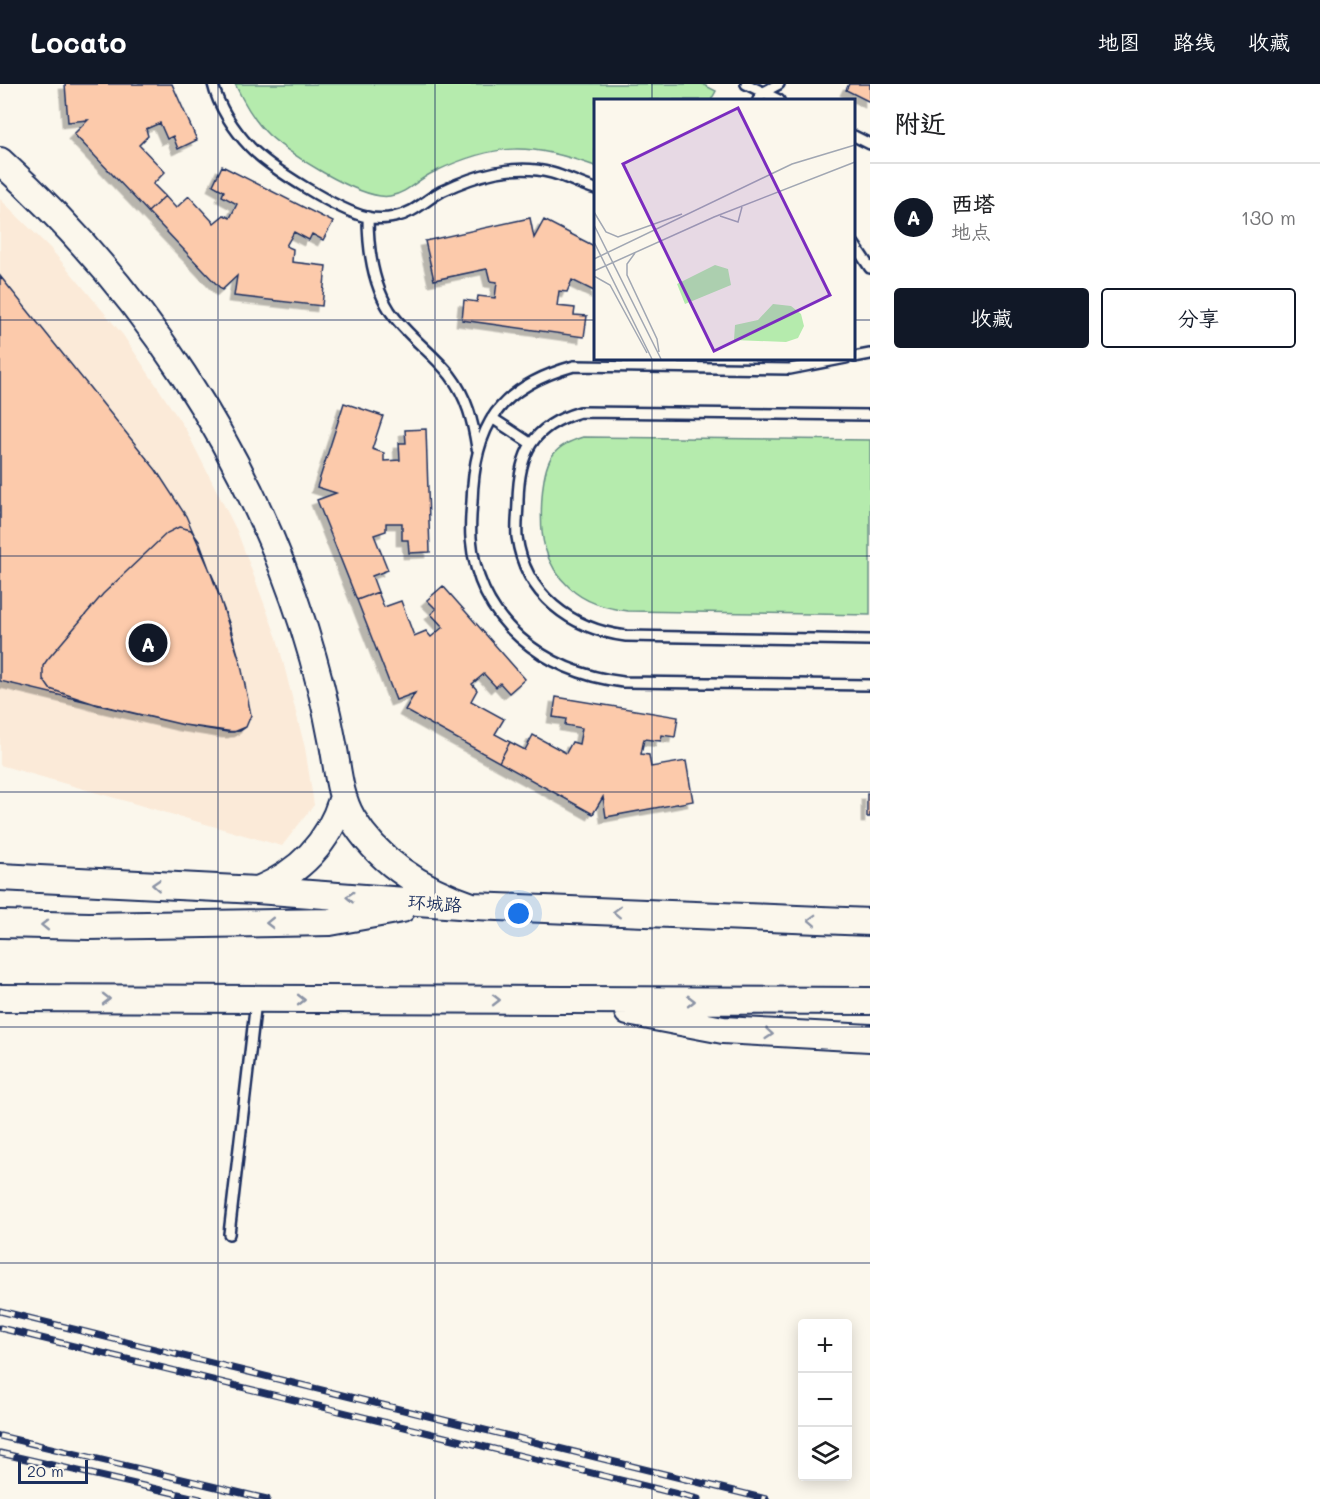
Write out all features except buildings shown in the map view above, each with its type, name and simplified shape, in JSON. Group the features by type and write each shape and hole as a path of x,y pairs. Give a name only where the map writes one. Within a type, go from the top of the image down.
{"main road":[{"path":"0,161 70,229 145,318 204,406 238,467 277,553 304,629 325,708 342,800 368,840 404,874 448,898 472,906"},
{"path":"257,890 279,881 306,862 330,831 342,800"},
{"name":"环城路","path":"0,877 257,890 472,906 870,922"},
{"path":"0,924 89,926 330,921 432,903"},
{"path":"0,998 870,1001"},
{"path":"566,1000 723,1030 870,1038"}],"lane":[{"path":"213,84 229,120 250,147 277,169 344,208 368,218 393,218 418,210 438,193 474,177 512,170 551,173 594,188"},
{"path":"746,84 777,99"},
{"path":"761,92 779,84"},
{"path":"855,136 870,144"},
{"path":"368,218 368,249 376,280 388,309 408,334 450,375 464,397 474,422 477,448 472,481 471,538 476,566 486,592 501,617 520,638 542,656 568,669 595,678 623,682 870,685"},
{"path":"855,246 870,268"},
{"path":"855,357 870,354"},
{"path":"477,448 492,418 513,393 542,375 574,366 790,369 836,360"},
{"path":"870,416 580,412 561,418 544,428 530,444 522,462 518,486 517,535 520,554 538,590 567,617 604,633 626,636 870,640"},
{"path":"492,418 530,444"},
{"path":"229,1234 256,999"}],"shaded area":[{"path":"0,199 50,248 123,335 186,430 237,531 277,638 305,748 314,805 282,846 0,765"}],"green space":[{"path":"235,84 702,84 716,91 712,99 594,99 594,166 572,158 532,150 495,151 456,162 428,175 402,192 390,196 361,191 324,173 273,139 259,125"},
{"path":"583,437 870,440 870,615 628,611 589,601 575,593 551,564 543,539 541,514 545,475 552,456 562,446"}],"railway":[{"path":"0,1311 766,1499"},
{"path":"0,1328 698,1499"},
{"path":"0,1436 267,1499"},
{"path":"0,1453 200,1499"}],"place":[{"name":"西塔","path":"148,643"}]}
